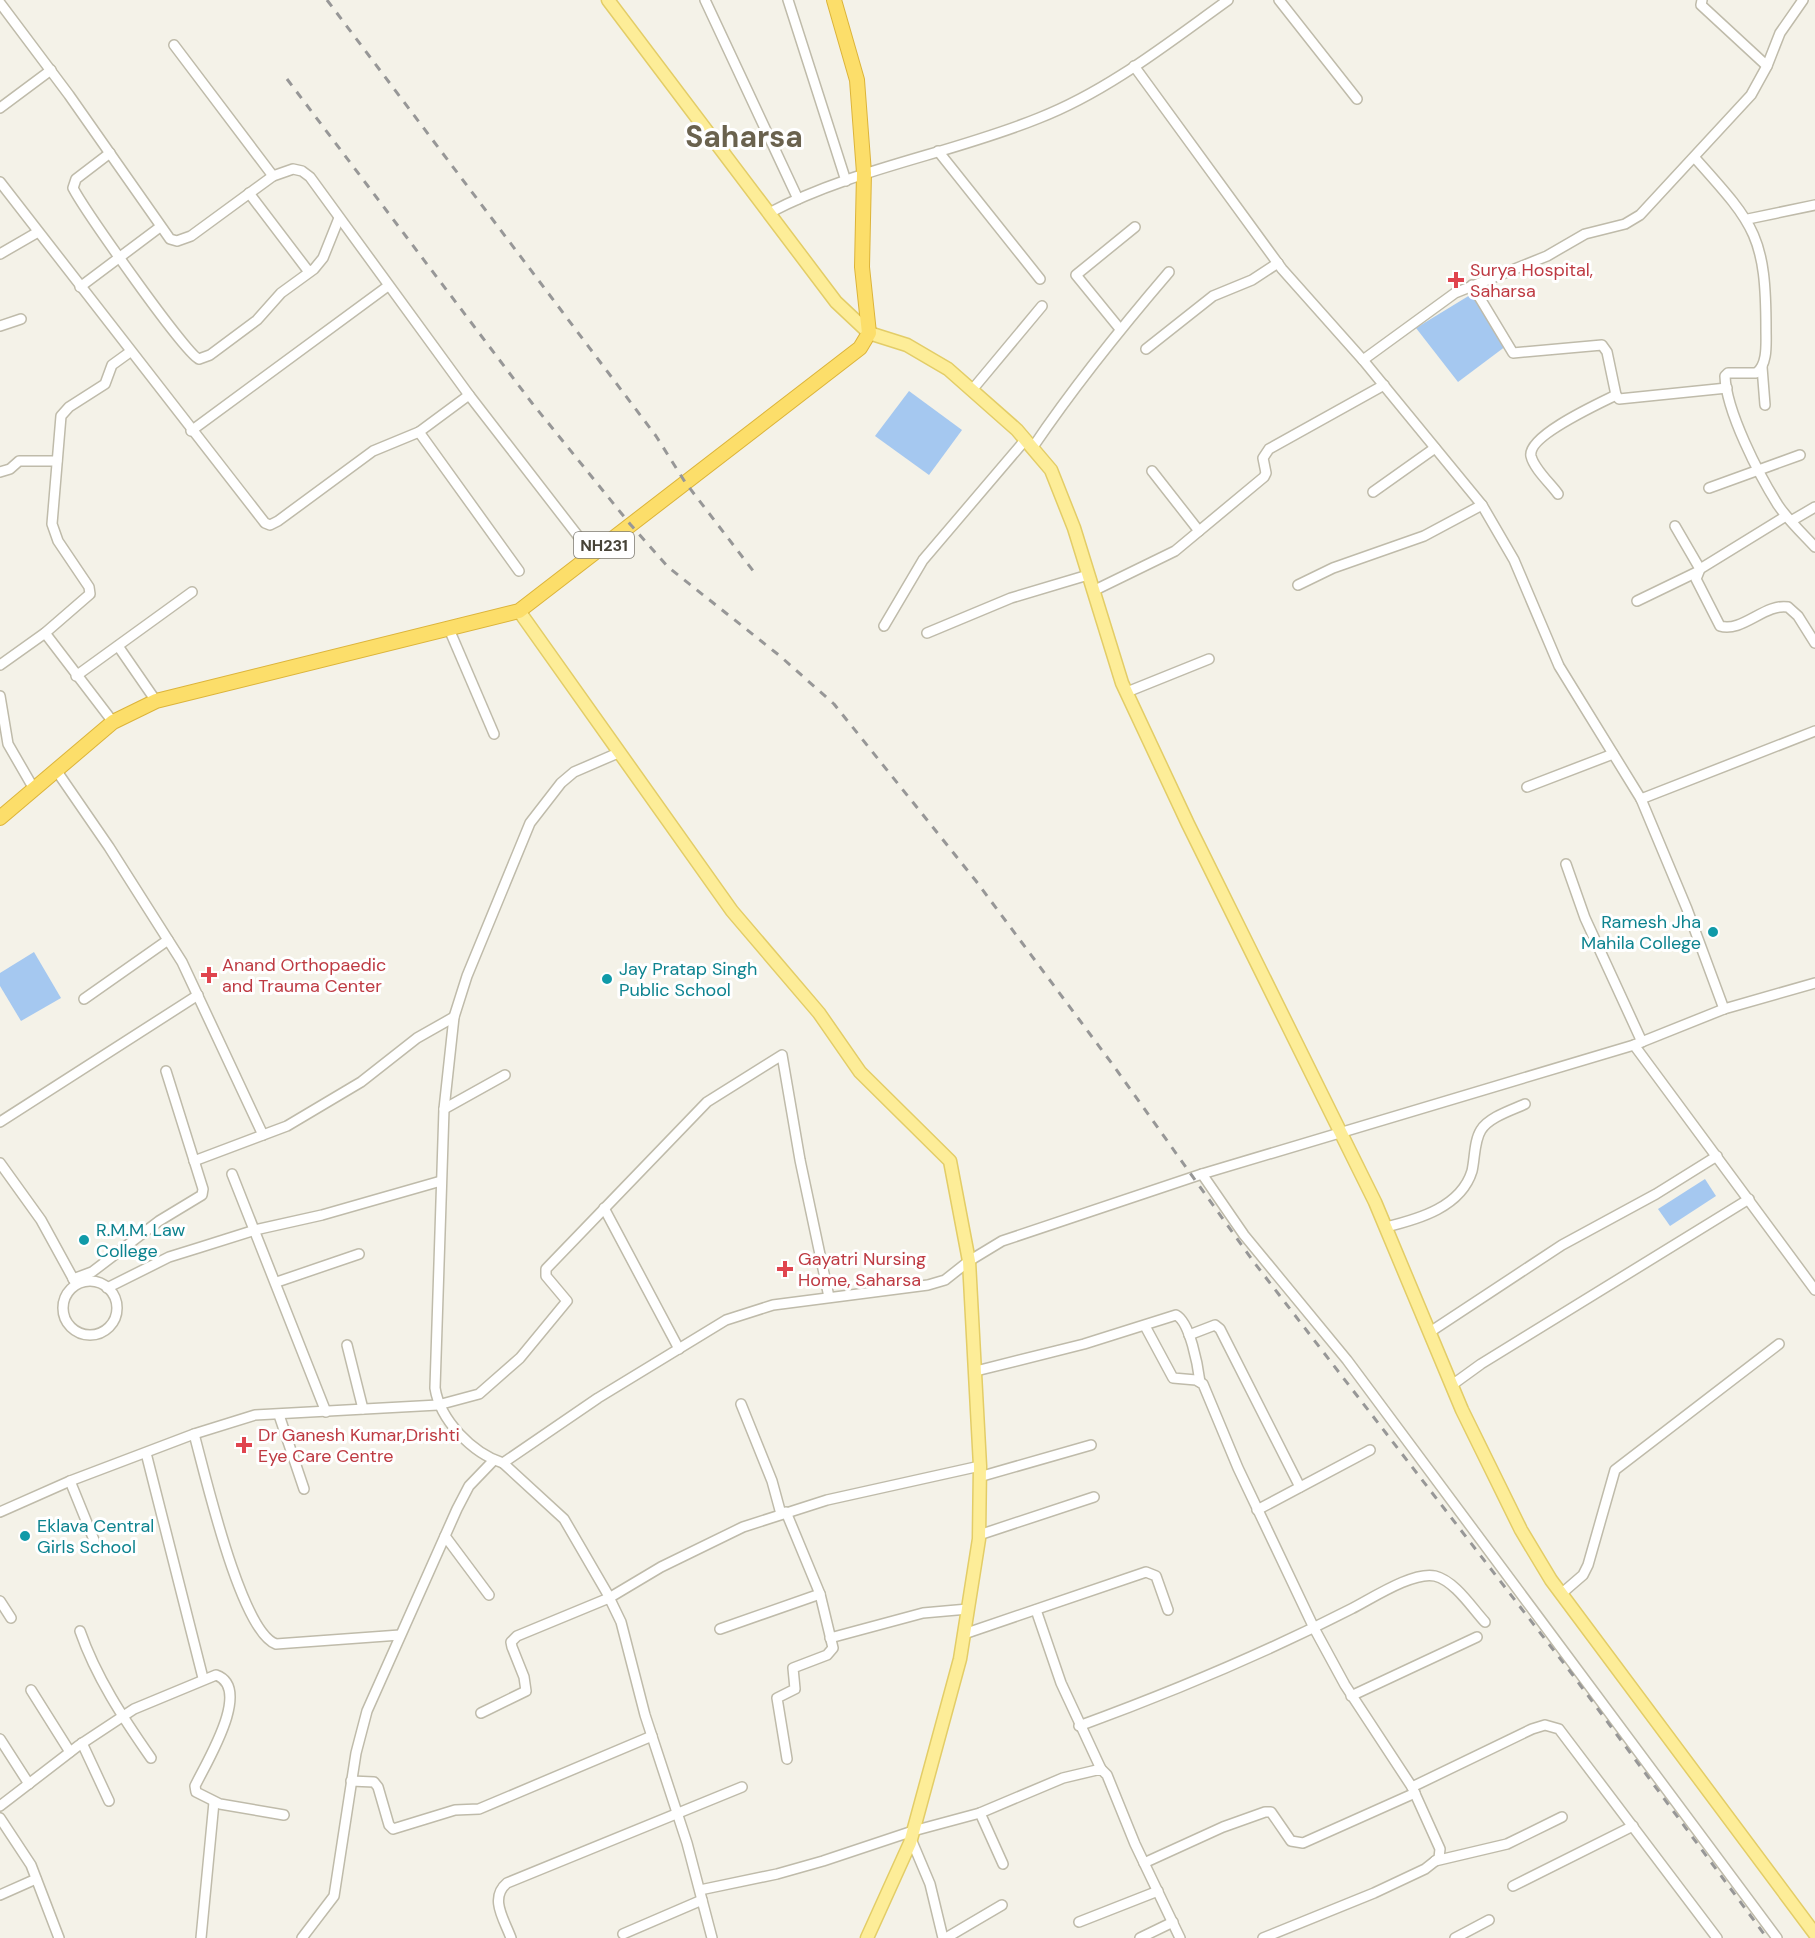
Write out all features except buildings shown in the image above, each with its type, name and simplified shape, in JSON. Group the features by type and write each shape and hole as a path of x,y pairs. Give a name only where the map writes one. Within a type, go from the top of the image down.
{"highway":[{"path":"834,0 857,80 864,173 862,267 869,333"},
{"name":"NH231","path":"0,817 112,722 156,700 519,611 860,348 869,333"}],"main road":[{"path":"608,0 836,302 869,333 907,345 948,369 1030,443 1051,470 1127,692 1188,824 1386,1227 1452,1385 1521,1530 1561,1594 1815,1934"},
{"path":"519,611 618,753 663,810 732,911 819,1013 860,1072 950,1161 969,1261 980,1472 979,1535 960,1659 912,1835 902,1864 867,1938"}],"street":[{"path":"705,0 798,199"},
{"path":"788,0 846,181"},
{"path":"769,213 864,173 1039,118 1083,98 1134,66 1228,0"},
{"path":"1279,0 1357,99"},
{"path":"1702,0 1701,5 1767,66"},
{"path":"1363,360 1407,326 1472,285 1547,256 1585,234 1632,221 1740,109 1767,66 1780,33 1803,0"},
{"path":"0,3 51,70 170,239 184,240 273,176 293,169 302,171 310,177 469,395 591,554"},
{"path":"174,45 273,176"},
{"path":"1134,66 1278,263 1363,360 1482,505 1514,560 1559,666 1641,799 1724,1009"},
{"path":"0,108 51,70"},
{"path":"938,151 1040,279"},
{"path":"110,153 76,179 73,185 120,257 190,354 199,359 210,355 257,320 275,299 323,258 339,218"},
{"path":"1695,158 1748,219 1761,249 1766,276 1766,344 1762,368 1764,405"},
{"path":"0,182 261,520 270,525 373,451 419,432 469,395"},
{"path":"249,193 309,272"},
{"path":"1748,219 1815,205"},
{"path":"80,287 160,227"},
{"path":"1120,329 1076,275 1135,227"},
{"path":"0,254 38,232"},
{"path":"1146,348 1213,296 1252,280 1278,263"},
{"path":"884,626 923,560 1030,443 1120,329 1169,272"},
{"path":"1472,285 1513,353 1602,345 1607,352 1616,395 1624,401 1727,388"},
{"path":"191,431 388,286"},
{"path":"972,390 1042,306"},
{"path":"0,326 21,319"},
{"path":"0,665 45,633 88,597 91,591 58,541 51,515 63,412 105,384 112,365 130,352"},
{"path":"1762,368 1756,373 1728,374 1725,376 1727,388 1747,446 1759,471 1789,519 1815,547"},
{"path":"1094,591 1161,560 1199,531 1264,477 1266,472 1263,458 1269,449 1384,385"},
{"path":"1558,494 1535,464 1531,457 1532,449 1565,421 1616,395"},
{"path":"419,432 519,571"},
{"path":"1373,492 1435,448"},
{"path":"1709,488 1800,455"},
{"path":"0,472 10,469 19,461 57,460"},
{"path":"1152,471 1199,531"},
{"path":"1298,585 1333,568 1424,536 1482,505"},
{"path":"1637,601 1698,571 1789,519 1815,507"},
{"path":"1675,526 1698,571 1701,589 1720,626 1733,626 1776,607 1788,607 1798,616 1815,643"},
{"path":"927,633 1011,598 1088,575"},
{"path":"76,676 192,592"},
{"path":"450,629 494,734"},
{"path":"45,633 112,722"},
{"path":"118,646 156,700"},
{"path":"1127,692 1209,659"},
{"path":"0,696 8,744 34,789"},
{"path":"1641,799 1815,731"},
{"path":"618,753 574,772 561,783 530,823 467,976 454,1017 444,1109 435,1388 438,1405 464,1437 498,1461 564,1519 609,1598 621,1622 712,1938"},
{"path":"1527,788 1613,754"},
{"path":"56,770 168,939 198,995 263,1135"},
{"path":"1566,864 1585,918 1638,1043 1815,1290"},
{"path":"84,999 168,939"},
{"path":"302,1938 334,1896 351,1780 367,1711 469,1486 498,1461 726,1320 773,1305 928,1285 945,1280 969,1261 1002,1242 1202,1174 1638,1043 1724,1009 1815,983"},
{"path":"0,1122 198,995"},
{"path":"194,1161 286,1126 361,1082 417,1038 454,1017"},
{"path":"0,1512 70,1481 194,1434 255,1415 438,1405 474,1396 488,1388 520,1358 566,1303 566,1298 546,1276 546,1269 707,1102 782,1055 800,1160 829,1297"},
{"path":"74,1282 94,1281 107,1288 115,1298 116,1316 105,1331 87,1335 70,1327 63,1312 65,1296 74,1282 92,1272 159,1221 202,1195 203,1189 166,1071"},
{"path":"444,1109 505,1076"},
{"path":"1386,1227 1427,1216 1457,1195 1469,1179 1481,1130 1492,1121 1525,1104"},
{"path":"1430,1332 1562,1245 1656,1194 1717,1156"},
{"path":"0,1162 41,1220 74,1282"},
{"path":"232,1174 326,1412"},
{"path":"1202,1174 1244,1235 1347,1360 1777,1938"},
{"path":"107,1288 169,1257 255,1230 322,1215 441,1181"},
{"path":"1452,1385 1481,1364 1749,1199"},
{"path":"604,1208 679,1349"},
{"path":"276,1282 359,1254"},
{"path":"975,1371 1084,1344 1176,1315 1181,1318 1189,1335 1200,1382 1257,1510 1314,1628 1352,1696 1413,1790 1440,1849 1435,1861"},
{"path":"1189,1335 1209,1325 1215,1325 1220,1329 1300,1487"},
{"path":"1145,1326 1173,1378 1200,1382"},
{"path":"1561,1594 1583,1575 1588,1565 1615,1470 1779,1344"},
{"path":"347,1345 363,1410"},
{"path":"741,1404 783,1513 820,1594 833,1648 831,1653 793,1668 795,1689 777,1698 787,1759"},
{"path":"279,1415 304,1489"},
{"path":"194,1434 242,1594 263,1637 276,1644 400,1635"},
{"path":"481,1713 526,1691 524,1677 511,1642 517,1636 609,1598 703,1545 742,1527 783,1513 980,1472 1091,1445"},
{"path":"1257,1510 1370,1450"},
{"path":"146,1453 203,1678"},
{"path":"70,1481 94,1540"},
{"path":"979,1535 1094,1497"},
{"path":"445,1536 489,1594"},
{"path":"964,1634 1146,1572 1156,1576 1168,1610"},
{"path":"1079,1726 1167,1693 1314,1628 1401,1583 1424,1576 1435,1576 1446,1581 1485,1622"},
{"path":"720,1629 820,1594"},
{"path":"0,1601 11,1618"},
{"path":"830,1638 923,1613 968,1609"},
{"path":"1035,1610 1079,1726 1101,1769 1107,1775 1144,1863 1180,1938"},
{"path":"80,1631 89,1657 121,1716 151,1758"},
{"path":"1352,1696 1477,1637"},
{"path":"0,1806 121,1716 203,1678 216,1675 224,1677 230,1693 231,1705 226,1722 194,1789 214,1802 284,1815"},
{"path":"31,1690 70,1752"},
{"path":"1144,1863 1223,1827 1265,1812 1271,1812 1276,1816 1291,1841 1304,1843 1532,1729 1551,1725 1559,1729 1570,1742 1717,1938"},
{"path":"351,1780 374,1782 389,1825 393,1829 461,1809 479,1809 652,1736"},
{"path":"0,1738 29,1784"},
{"path":"82,1743 109,1801"},
{"path":"699,1890 777,1874 912,1835 980,1813 1063,1778 1101,1769"},
{"path":"511,1938 496,1900 498,1890 507,1883 742,1786"},
{"path":"201,1938 214,1802"},
{"path":"980,1813 1003,1864"},
{"path":"1263,1938 1374,1893 1425,1869 1435,1861 1507,1844 1562,1817"},
{"path":"0,1818 31,1865 59,1938"},
{"path":"1513,1886 1633,1826"},
{"path":"912,1835 930,1884 944,1938 1002,1905"},
{"path":"0,1895 36,1879"},
{"path":"1079,1922 1158,1891"},
{"path":"623,1934 702,1900"},
{"path":"1455,1938 1489,1920"},
{"path":"1140,1938 1173,1922"}],"water":[{"path":"1475,292 1506,346 1458,382 1416,328"},
{"path":"909,391 962,430 929,475 875,436"},
{"path":"34,952 61,998 21,1021 0,986 0,973"},
{"path":"1705,1179 1716,1196 1670,1226 1658,1209"}],"railway":[{"path":"327,0 656,436 685,482 754,572"},
{"path":"287,79 532,403 630,524 668,567 780,656 834,704 976,881 1113,1065 1253,1261 1572,1674 1767,1938"}],"place":[{"name":"Surya Hospital, Saharsa","path":"1456,280"},
{"name":"Ramesh Jha Mahila College","path":"1713,932"},
{"name":"Anand Orthopaedic and Trauma Center","path":"209,975"},
{"name":"Jay Pratap Singh Public School","path":"607,979"},
{"name":"R.M.M. Law College","path":"84,1240"},
{"name":"Gayatri Nursing Home, Saharsa","path":"785,1269"},
{"name":"Dr Ganesh Kumar,Drishti Eye Care Centre","path":"244,1445"},
{"name":"Eklava Central Girls School","path":"25,1536"}],"district":[{"name":"Saharsa","path":"744,136"}]}
